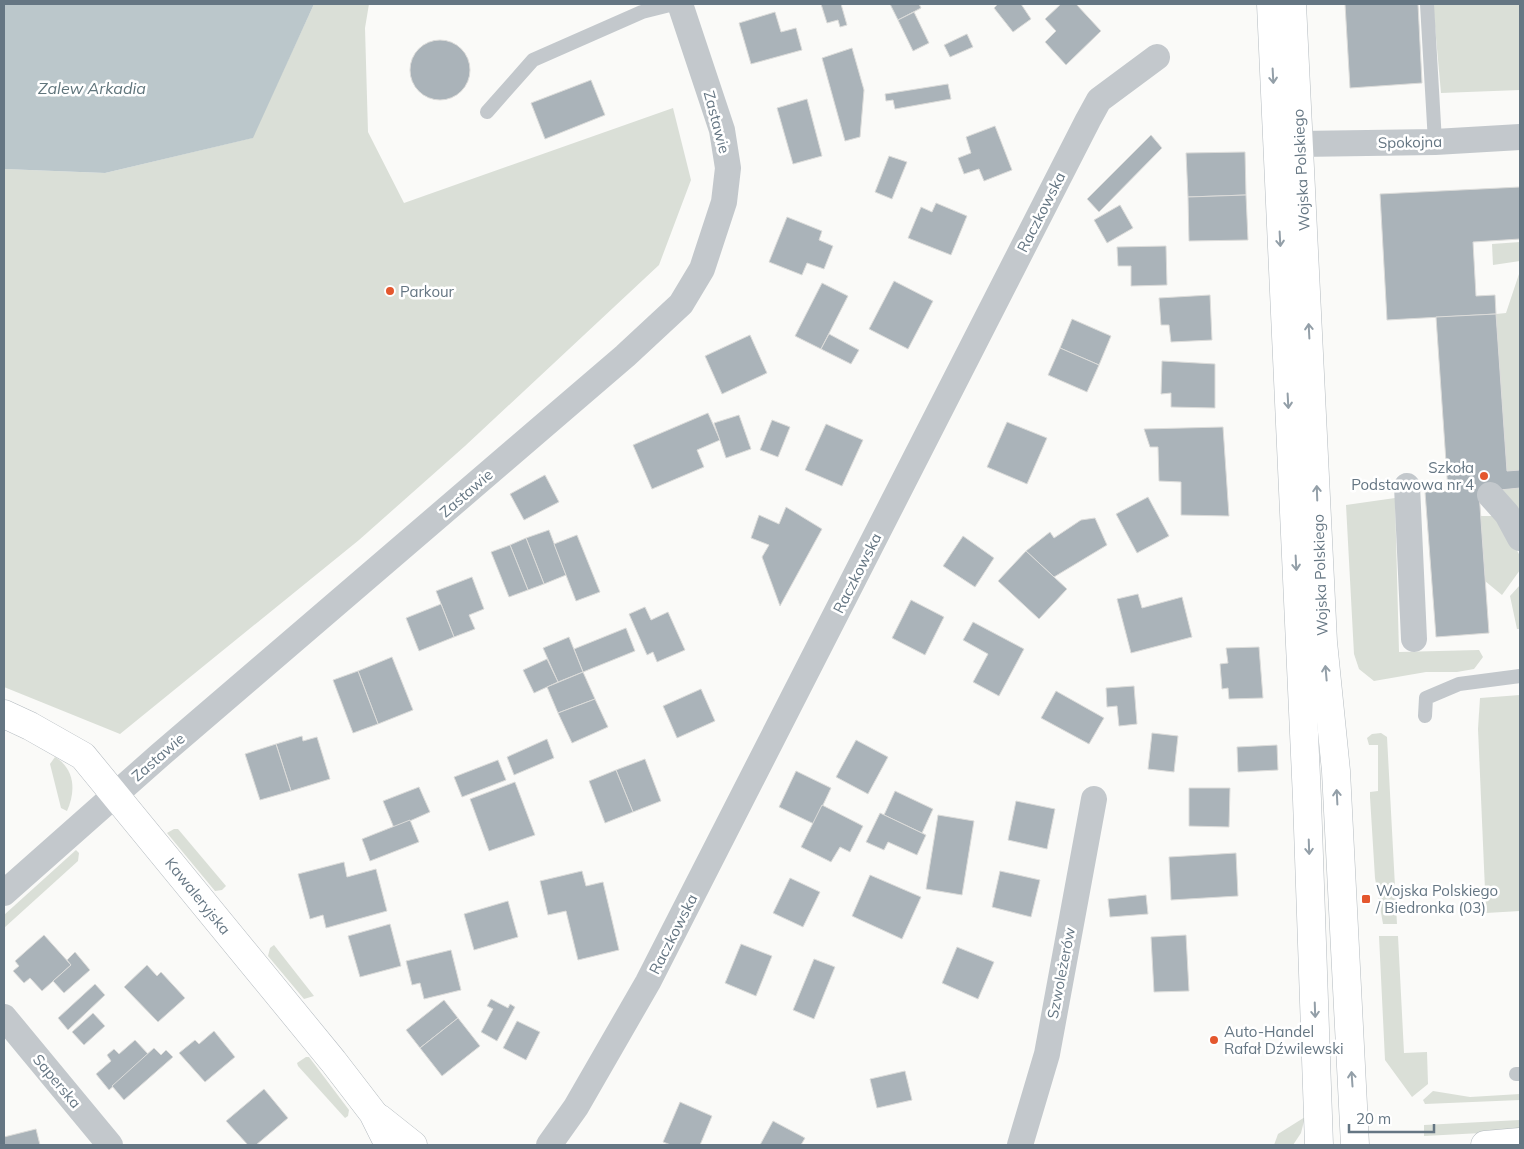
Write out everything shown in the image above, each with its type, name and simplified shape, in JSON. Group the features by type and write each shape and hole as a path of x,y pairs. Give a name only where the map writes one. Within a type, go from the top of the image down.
{"street":[{"name":"Zastawie","path":"114,796 625,356 681,304 702,269 716,234 724,202 728,168 722,130 680,4"},
{"name":"Wojska Polskiego","path":"1292,4 1323,642 1336,771 1355,1145"},
{"name":"Wojska Polskiego","path":"1271,16 1307,798 1319,1145"},
{"name":"Raczkowska","path":"549,1145 576,1107 652,973 1099,100 1157,57"},
{"name":"Spokojna","path":"1299,144 1435,142 1520,137"},
{"path":"1407,486 1414,639"},
{"path":"1490,495 1507,514 1520,538"},
{"path":"4,714 30,726 82,756 114,796 4,893"},
{"name":"Kawaleryjska","path":"114,796 290,1009 373,1113 389,1145"},
{"name":"Szwoleżerów","path":"1020,1145 1046,1054 1094,800"},
{"name":"Saperska","path":"4,1016 110,1145"},
{"name":"Raczkowska","path":"566,1145 576,1107"},
{"name":"Kawaleryjska","path":"373,1113 413,1145"},
{"path":"1485,1145 1520,1142"}],"lane":[{"path":"487,112 533,60 642,12 674,4"},
{"path":"1426,4 1435,142"},
{"path":"1425,716 1426,698 1459,684 1520,676"}],"shaded area":[{"path":"314,4 369,4 365,28 368,132 404,203 673,108 691,180 659,265 465,446 359,540 120,734 4,687 4,169 105,173 252,138"},
{"path":"1433,4 1520,4 1520,90 1441,93"},
{"path":"1520,242 1520,261 1493,265 1492,244"},
{"path":"1520,271 1520,470 1507,471 1496,314 1506,313"},
{"path":"1520,488 1520,522 1501,490"},
{"path":"1395,498 1399,652 1479,650 1483,657 1474,669 1457,672 1426,672 1374,681 1359,669 1354,654 1346,505"},
{"path":"1480,516 1499,516 1520,556 1520,570 1502,595 1485,581"},
{"path":"1520,585 1520,629 1517,629 1510,596"},
{"path":"1520,695 1520,911 1486,913 1478,729 1480,698"},
{"path":"1381,733 1387,737 1397,924 1383,924 1375,878 1370,792 1378,791 1378,745 1369,745 1367,738 1372,734"},
{"path":"55,757 67,768 72,781 72,796 67,811 61,808 50,764"},
{"path":"178,829 226,886 222,890 215,891 167,833"},
{"path":"76,850 79,853 78,861 4,928 4,915"},
{"path":"1379,936 1398,936 1404,1053 1427,1052 1428,1084 1412,1097 1385,1060"},
{"path":"274,945 314,996 304,999 268,956 270,948"},
{"path":"309,1057 349,1110 348,1116 345,1118 298,1066 297,1063"},
{"path":"1433,1091 1470,1097 1520,1094 1520,1100 1425,1104 1423,1100"},
{"path":"1305,1117 1301,1133 1293,1145 1274,1145 1278,1134"},
{"path":"1520,1120 1520,1131 1424,1136 1424,1125"}],"water":[{"name":"Zalew Arkadia","path":"4,4 314,4 253,138 105,173 4,169"}],"building":[{"path":"821,4 841,4 847,25 840,27 838,20 827,23"},
{"path":"890,4 919,4 921,8 898,20"},
{"path":"998,4 1021,4 1031,19 1013,32 994,8"},
{"path":"1061,4 1076,4 1101,31 1066,65 1045,42 1056,31 1045,19"},
{"path":"1345,4 1418,4 1422,83 1350,88"},
{"path":"775,12 781,32 796,28 802,50 751,64 739,23"},
{"path":"914,12 929,43 913,51 898,20"},
{"path":"967,34 973,47 950,57 944,45"},
{"path":"434,40 446,40 462,48 468,58 470,70 468,82 462,92 446,100 434,100 418,92 410,76 410,64 418,48"},
{"path":"852,48 864,90 860,137 845,141 822,58"},
{"path":"591,80 605,115 545,139 531,103"},
{"path":"948,84 951,99 895,109 893,100 886,101 885,94"},
{"path":"807,99 822,156 793,164 777,108"},
{"path":"995,126 1012,170 984,181 979,169 964,174 958,158 971,153 966,137"},
{"path":"1151,135 1162,148 1099,212 1087,199"},
{"path":"1245,152 1246,195 1188,197 1186,153"},
{"path":"889,156 907,162 892,199 875,192"},
{"path":"1520,187 1520,239 1473,242 1476,296 1495,295 1496,314 1387,320 1380,194"},
{"path":"1246,195 1248,240 1189,241 1188,197"},
{"path":"936,203 967,216 951,255 908,238 921,207 932,212"},
{"path":"1120,205 1133,228 1107,243 1094,220"},
{"path":"787,217 822,231 819,240 833,246 824,269 807,263 802,275 769,262"},
{"path":"1166,246 1167,285 1131,286 1131,266 1118,266 1117,247"},
{"path":"894,281 933,301 908,349 869,329"},
{"path":"822,283 848,296 821,349 795,336"},
{"path":"1210,295 1212,340 1171,342 1169,325 1161,325 1159,298"},
{"name":"Szkoła Podstawowa nr 4","path":"1496,314 1507,471 1520,470 1520,488 1479,492 1489,633 1436,637 1425,492 1448,491 1436,317"},
{"path":"1072,319 1111,336 1099,365 1060,348"},
{"path":"829,334 859,350 851,364 821,349"},
{"path":"750,335 767,373 722,394 705,356"},
{"path":"1060,348 1099,365 1087,392 1048,375"},
{"path":"1162,361 1215,364 1215,408 1171,407 1171,393 1161,394"},
{"path":"708,413 720,440 697,450 704,467 652,489 633,445"},
{"path":"739,415 751,449 726,458 714,423"},
{"path":"772,420 790,427 778,457 760,450"},
{"path":"1007,422 1047,438 1027,484 987,467"},
{"path":"826,424 863,440 842,486 805,470"},
{"path":"1223,427 1229,516 1181,515 1181,482 1159,481 1158,447 1150,447 1144,429"},
{"path":"545,475 559,502 524,520 510,494"},
{"path":"1148,497 1169,536 1137,553 1116,514"},
{"path":"786,507 822,529 780,606 762,557 769,545 751,538 759,515 779,524"},
{"path":"1095,518 1107,545 1054,577 1026,551 1050,532 1054,538 1081,520"},
{"path":"549,530 566,575 544,584 526,538"},
{"path":"577,535 600,592 576,601 554,544"},
{"path":"963,536 994,558 975,587 943,566"},
{"path":"526,538 544,584 528,590 510,545"},
{"path":"510,545 528,590 509,597 491,552"},
{"path":"1026,551 1067,589 1039,619 998,581"},
{"path":"472,577 484,609 469,615 475,629 454,637 436,591"},
{"path":"1138,594 1142,608 1182,597 1192,637 1131,653 1117,599"},
{"path":"911,600 944,617 925,655 892,638"},
{"path":"441,604 454,637 419,651 406,618"},
{"path":"645,607 651,620 668,612 685,650 657,662 653,652 647,655 629,614"},
{"path":"973,622 1024,649 999,696 973,682 988,654 963,640"},
{"path":"626,628 635,651 583,672 574,649"},
{"path":"569,637 583,672 558,682 543,648"},
{"path":"1259,647 1263,698 1229,699 1228,688 1222,689 1220,664 1228,663 1226,648"},
{"path":"392,657 413,710 378,724 358,671"},
{"path":"547,659 558,682 534,693 523,670"},
{"path":"358,671 378,724 353,733 333,680"},
{"path":"583,672 595,699 558,713 547,687"},
{"path":"1134,686 1137,724 1119,726 1117,706 1107,707 1106,688"},
{"path":"701,689 715,721 677,738 663,706"},
{"path":"1056,691 1104,718 1089,744 1041,718"},
{"path":"595,699 608,727 572,743 558,713"},
{"path":"1152,733 1178,736 1174,772 1148,769"},
{"path":"302,736 303,741 317,737 330,779 291,791 276,744"},
{"path":"547,739 554,758 514,775 507,757"},
{"path":"856,740 888,757 868,794 836,777"},
{"path":"276,744 291,791 260,800 245,754"},
{"path":"1277,745 1278,770 1238,772 1237,747"},
{"path":"645,759 661,801 633,812 616,770"},
{"path":"498,760 506,780 462,797 454,777"},
{"path":"616,770 633,812 605,823 589,781"},
{"path":"796,771 831,788 814,824 779,807"},
{"path":"515,782 535,835 489,851 470,799"},
{"path":"419,787 430,812 394,828 383,801"},
{"path":"1189,788 1230,788 1229,827 1189,826"},
{"path":"895,791 933,809 922,833 884,815"},
{"path":"1016,801 1055,809 1047,849 1008,840"},
{"path":"822,805 863,826 850,852 840,847 831,862 801,847"},
{"path":"880,813 926,835 917,855 888,842 884,850 866,842"},
{"path":"938,815 974,821 962,895 926,889"},
{"path":"410,820 419,842 370,861 362,839"},
{"path":"1236,853 1238,896 1171,900 1169,857"},
{"path":"344,862 347,877 376,869 387,911 326,928 323,915 310,919 298,874"},
{"path":"582,871 586,886 603,882 619,950 578,960 566,911 548,915 540,881"},
{"path":"1000,871 1040,880 1031,917 992,907"},
{"path":"870,875 921,897 902,939 852,916"},
{"path":"790,878 820,892 803,927 773,913"},
{"path":"1146,895 1148,914 1110,917 1108,899"},
{"path":"508,901 518,937 474,950 464,914"},
{"path":"390,924 401,966 360,977 348,936"},
{"path":"44,935 71,965 42,991 30,978 24,983 13,971 19,966 15,961"},
{"path":"1186,935 1189,991 1154,992 1151,937"},
{"path":"741,944 772,956 756,996 725,983"},
{"path":"957,947 994,962 978,999 942,983"},
{"path":"451,950 461,990 424,999 420,983 412,985 406,961"},
{"path":"75,952 90,970 64,993 53,981 71,965 67,960"},
{"path":"814,959 835,967 814,1019 793,1010"},
{"path":"147,965 157,976 161,972 185,998 158,1022 124,987"},
{"path":"95,984 105,995 68,1030 58,1018"},
{"path":"491,999 508,1008 510,1004 515,1007 497,1041 481,1032 493,1009 487,1006"},
{"path":"444,1000 458,1018 420,1048 406,1030"},
{"path":"93,1013 105,1026 84,1045 72,1032"},
{"path":"458,1018 480,1046 442,1076 420,1048"},
{"path":"517,1021 540,1032 526,1060 503,1048"},
{"path":"214,1031 235,1057 205,1082 179,1053 195,1040 199,1044"},
{"path":"135,1040 149,1055 109,1090 96,1074 111,1061 107,1055 114,1049 119,1054"},
{"path":"154,1048 161,1055 166,1050 173,1057 124,1100 112,1086"},
{"path":"905,1071 912,1100 877,1108 870,1079"},
{"path":"264,1089 288,1118 256,1145 248,1145 226,1121"},
{"path":"680,1102 712,1116 700,1145 671,1145 663,1142"},
{"path":"773,1121 805,1138 801,1145 760,1145"},
{"path":"36,1129 40,1145 4,1145 4,1137"}],"place":[{"name":"Parkour","path":"390,291"},
{"name":"Szkoła Podstawowa nr 4","path":"1484,476"},
{"name":"Wojska Polskiego / Biedronka (03)","path":"1366,899"},
{"name":"Auto-Handel Rafał Dźwilewski","path":"1214,1040"}]}
